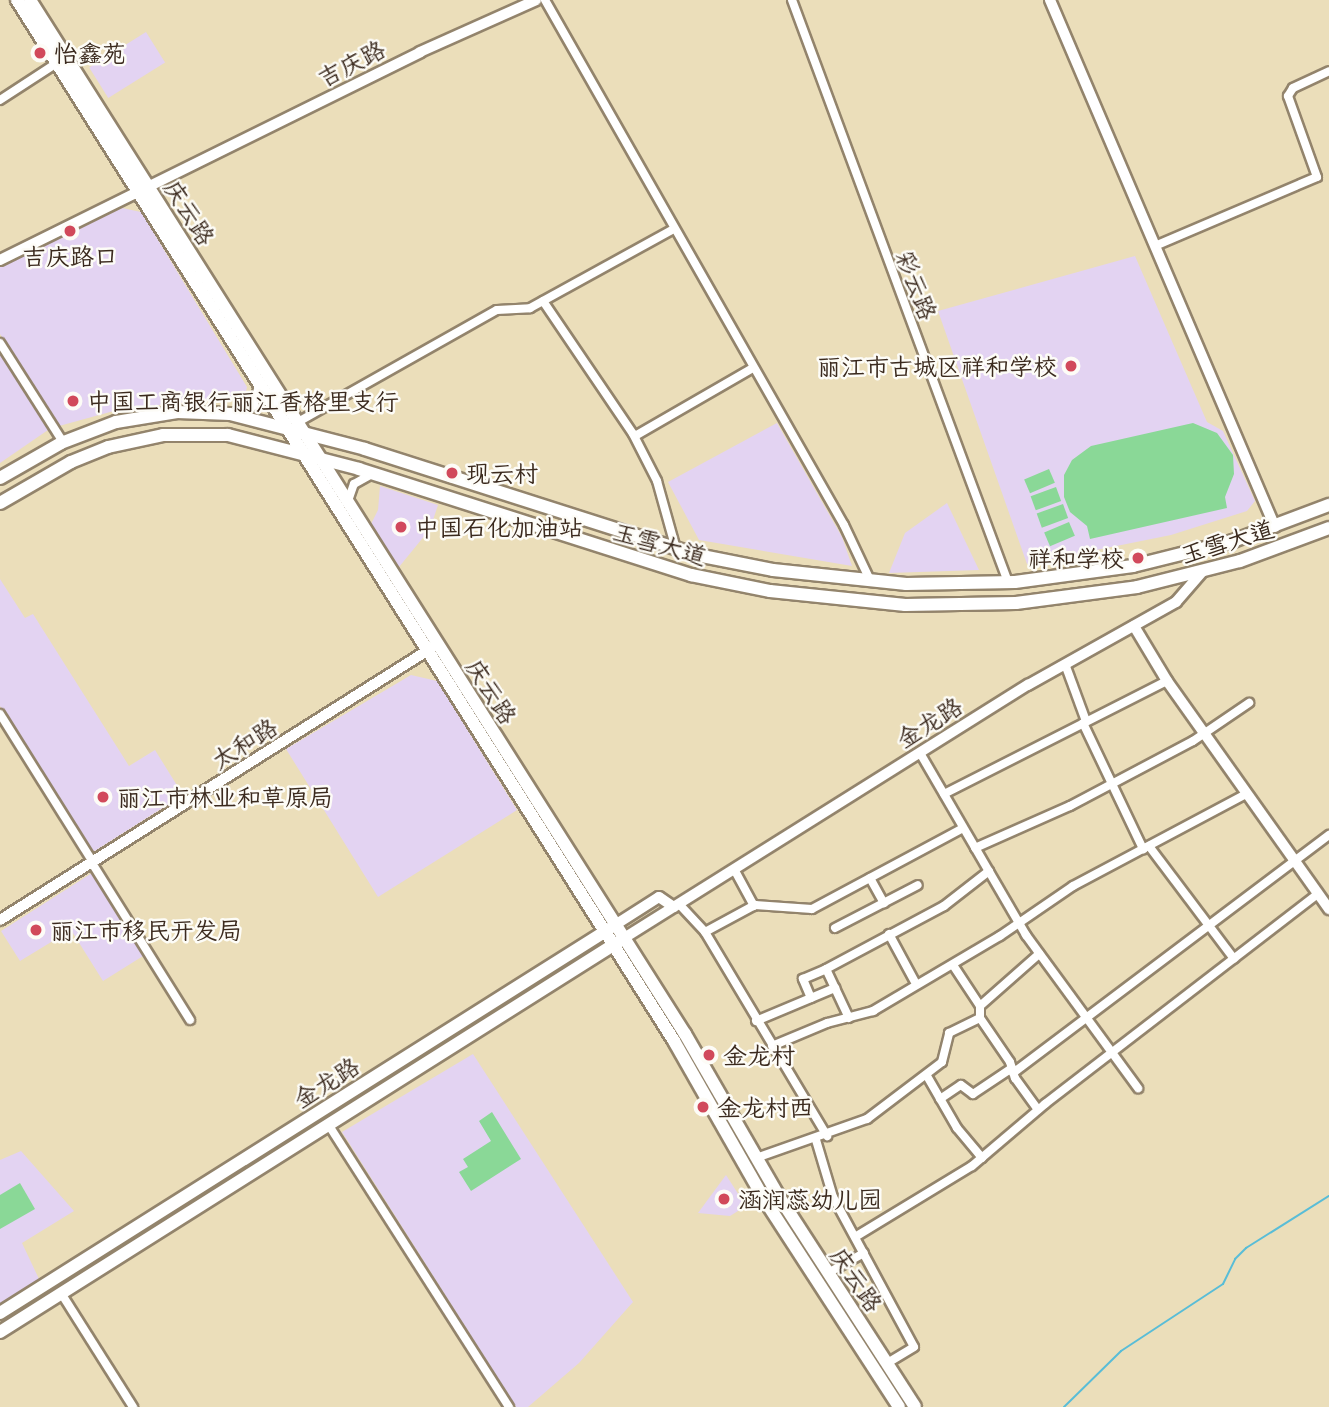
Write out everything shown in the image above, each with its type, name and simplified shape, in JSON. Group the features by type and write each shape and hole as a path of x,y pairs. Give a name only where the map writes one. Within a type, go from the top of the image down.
{"main road":[{"name":"庆云路","path":"17,0 320,457 438,644 609,928"},
{"name":"庆云路","path":"30,0 284,426 426,652 618,942 779,1223 899,1407"},
{"name":"玉雪大道","path":"0,478 64,442 116,422 160,414 243,416 284,426 300,426 677,549 763,569 871,582 1008,582 1154,562 1275,527 1329,505"},
{"name":"玉雪大道","path":"0,503 83,456 148,437 228,435 320,457 671,570 825,599 905,605 1007,603 1116,591 1202,572 1329,528"},
{"name":"金龙路","path":"0,1313 609,928"},
{"name":"庆云路","path":"618,942 685,1034 756,1158 915,1407"},
{"name":"金龙路","path":"0,1332 618,942"}],"street":[{"name":"吉庆路","path":"0,252 187,168 420,52 536,0"},
{"path":"545,0 672,230 844,525 871,582"},
{"name":"彩云路","path":"793,0 1008,582"},
{"path":"1050,0 1275,527"},
{"path":"2,95 57,63"},
{"path":"1155,246 1317,177 1287,96 1293,88 1329,71"},
{"name":"吉庆路","path":"0,260 143,188"},
{"path":"300,426 497,310 530,308 672,230"},
{"path":"543,301 635,436 662,494 677,549"},
{"path":"0,343 64,442"},
{"path":"635,436 752,368"},
{"path":"243,416 254,405 259,385"},
{"path":"348,501 357,481 374,474"},
{"name":"金龙路","path":"618,942 1065,664 1181,598 1202,572"},
{"path":"1134,626 1167,681 1329,909"},
{"name":"太和路","path":"0,920 438,644"},
{"path":"1065,664 1084,722 1112,784 1146,847 1234,959"},
{"path":"944,794 1167,681"},
{"path":"975,848 1112,784 1204,734 1249,703"},
{"path":"0,714 190,1020"},
{"path":"920,753 1039,954 1138,1088"},
{"path":"772,1046 873,1011 953,965 1073,886 1246,794"},
{"path":"705,932 754,905 808,911 963,828"},
{"path":"940,1099 961,1085 973,1094 1012,1071 1086,1020 1208,924 1329,835"},
{"path":"734,869 754,905"},
{"path":"811,998 803,979 944,906 989,871"},
{"path":"870,878 884,903"},
{"path":"835,928 918,885"},
{"path":"855,1237 982,1158 1038,1110 1318,894"},
{"name":"金龙路","path":"609,928 659,897 677,905"},
{"path":"677,905 705,932 827,1136"},
{"path":"889,934 916,984"},
{"path":"980,1006 1039,954"},
{"path":"953,965 980,1006 980,1018 1038,1110"},
{"path":"826,969 849,1018"},
{"path":"756,1021 835,988"},
{"path":"756,1158 816,1140 867,1119 927,1076 944,1058 949,1033 980,1018"},
{"path":"927,1076 982,1158"},
{"path":"328,1124 509,1407"},
{"path":"816,1140 833,1197 914,1347 887,1363"},
{"path":"828,1273 863,1253"},
{"path":"61,1293 133,1407"}],"shaded area":[{"path":"146,32 165,63 108,98 89,68"},
{"path":"122,208 141,212 247,387 245,396 121,409 59,426 0,334 0,266"},
{"name":"丽江市古城区祥和学校","path":"1135,256 1207,422 1223,431 1255,501 1247,511 1171,535 1027,564 938,311"},
{"path":"0,352 48,430 0,463"},
{"path":"777,423 842,537 852,566 699,540 668,482"},
{"name":"中国石化加油站","path":"380,486 438,505 430,529 399,567 370,526 378,510"},
{"path":"947,503 979,570 889,573 905,533"},
{"path":"0,579 25,618 33,614 129,766 155,750 183,795 93,852 0,706"},
{"path":"411,675 437,681 517,810 378,897 286,749"},
{"path":"92,873 143,956 103,981 71,930 20,961 1,931"},
{"path":"473,1054 633,1302 579,1363 528,1407 516,1407 342,1132"},
{"path":"21,1151 74,1211 22,1243 39,1279 0,1304 0,1160"},
{"name":"涵润蕊幼儿园","path":"726,1175 746,1206 730,1216 698,1213"}],"green space":[{"path":"1193,423 1217,433 1233,455 1234,474 1225,497 1227,508 1090,539 1087,526 1070,512 1064,497 1064,475 1072,460 1091,446"},
{"path":"1049,469 1055,483 1030,493 1024,480"},
{"path":"1056,487 1061,501 1036,510 1031,496"},
{"path":"1063,504 1068,518 1042,528 1037,514"},
{"path":"1069,522 1075,536 1050,546 1044,533"},
{"path":"492,1112 521,1159 471,1191 459,1172 468,1167 463,1159 491,1141 479,1121"},
{"path":"20,1183 35,1209 0,1229 0,1195"}],"waterway":[{"path":"1064,1407 1121,1351 1223,1284 1235,1259 1246,1248 1329,1196"}],"place":[{"name":"怡鑫苑","path":"40,53"},
{"name":"吉庆路口","path":"70,231"},
{"name":"丽江市古城区祥和学校","path":"1071,366"},
{"name":"中国工商银行丽江香格里支行","path":"73,401"},
{"name":"现云村","path":"452,473"},
{"name":"中国石化加油站","path":"401,527"},
{"name":"祥和学校","path":"1138,558"},
{"name":"丽江市林业和草原局","path":"103,797"},
{"name":"丽江市移民开发局","path":"36,930"},
{"name":"金龙村","path":"709,1055"},
{"name":"金龙村西","path":"703,1107"},
{"name":"涵润蕊幼儿园","path":"724,1199"}]}
